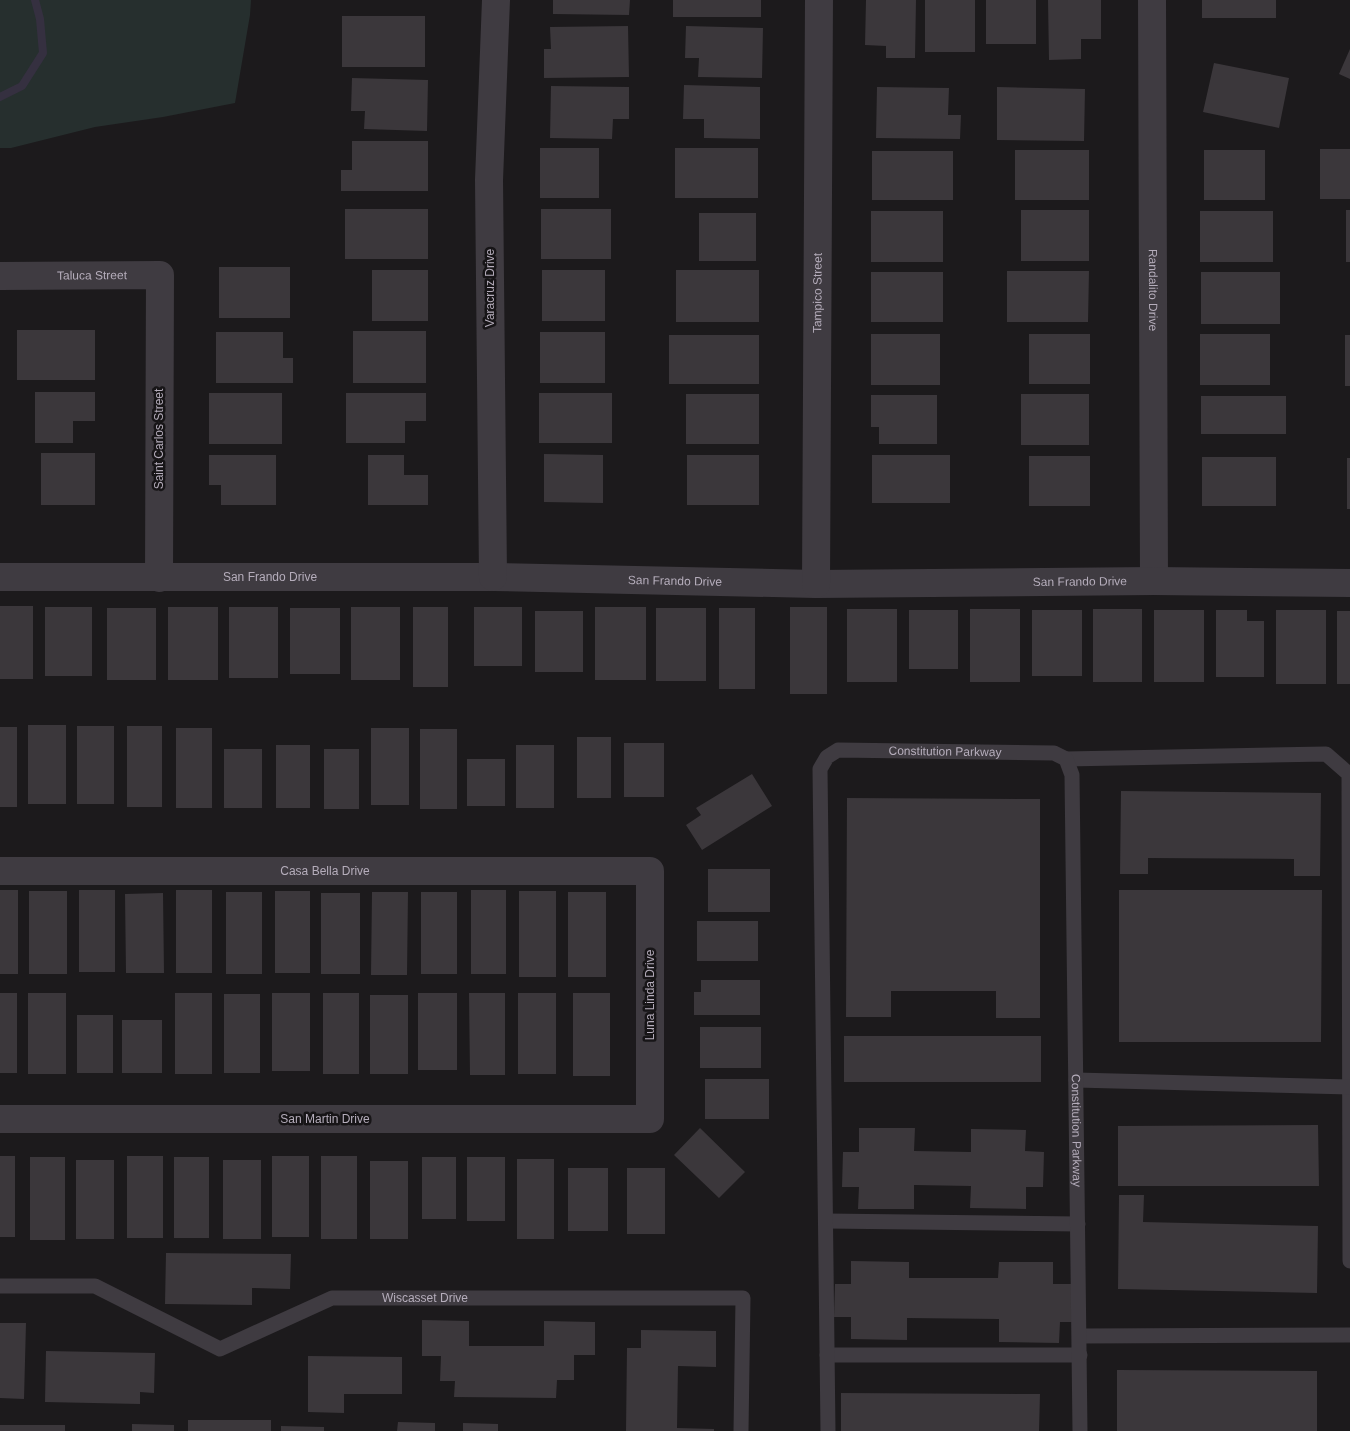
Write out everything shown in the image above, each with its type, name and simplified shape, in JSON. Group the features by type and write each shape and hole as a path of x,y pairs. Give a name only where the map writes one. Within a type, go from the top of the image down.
{"street":[{"name":"Varacruz Drive","path":"493,577 489,180 496,0"},
{"name":"Tampico Street","path":"816,584 819,0"},
{"name":"Randalito Drive","path":"1152,0 1154,581"},
{"name":"Taluca Street","path":"0,276 160,275 159,300"},
{"name":"Saint Carlos Street","path":"159,300 159,578"},
{"name":"San Frando Drive","path":"0,577 493,577 816,584 1154,581 1350,582"},
{"name":"Casa Bella Drive","path":"0,871 650,871"},
{"name":"Luna Linda Drive","path":"650,871 650,1119"},
{"name":"San Martin Drive","path":"0,1119 650,1119"}],"lane":[{"name":"Constitution Parkway","path":"828,1431 820,769 827,757 838,750 1054,753 1066,759 1072,775 1080,1431"},
{"path":"1066,759 1326,754 1349,774 1350,1261"},
{"path":"1076,1080 1350,1087"},
{"path":"826,1222 1078,1224"},
{"name":"Wiscasset Drive","path":"0,1286 95,1286 220,1349 332,1298 743,1298 741,1431"},
{"path":"1080,1336 1350,1335"},
{"path":"827,1356 1080,1356"}],"shaded area":[{"path":"0,0 251,0 235,103 163,117 95,127 11,148 0,148"}],"building":[{"path":"553,0 630,0 629,15 553,14"},
{"path":"673,0 761,0 761,17 673,17"},
{"path":"866,0 916,0 915,58 886,58 886,46 865,45"},
{"path":"925,0 975,0 975,52 925,52"},
{"path":"986,0 1036,0 1036,44 986,44"},
{"path":"1048,0 1101,0 1101,39 1081,39 1081,59 1049,60"},
{"path":"1202,0 1276,0 1276,18 1202,18"},
{"path":"342,16 425,16 425,67 342,67"},
{"path":"628,26 629,77 544,78 544,49 551,49 550,27"},
{"path":"686,26 763,28 762,78 698,77 699,58 685,58"},
{"path":"1350,49 1350,79 1339,74"},
{"path":"1214,63 1289,78 1279,128 1203,112"},
{"path":"352,78 428,80 427,131 364,129 365,111 351,111"},
{"path":"684,85 760,87 760,139 704,138 704,119 683,119"},
{"path":"551,86 629,87 629,119 613,119 612,139 550,138"},
{"path":"877,87 949,88 948,115 961,115 960,139 876,138"},
{"path":"997,87 1085,89 1084,141 997,140"},
{"path":"352,141 428,141 428,191 341,191 341,170 352,170"},
{"path":"540,148 599,148 599,198 540,198"},
{"path":"675,148 758,148 758,198 675,198"},
{"path":"1320,149 1350,149 1350,199 1320,199"},
{"path":"1015,150 1089,150 1089,200 1015,200"},
{"path":"1204,150 1265,150 1265,200 1204,200"},
{"path":"872,151 953,151 953,200 872,200"},
{"path":"345,209 428,209 428,259 345,259"},
{"path":"541,209 611,209 611,259 541,259"},
{"path":"1021,210 1089,210 1089,261 1021,261"},
{"path":"1346,210 1350,210 1350,262 1346,262"},
{"path":"871,211 943,211 943,262 871,262"},
{"path":"1200,211 1273,211 1273,262 1200,262"},
{"path":"699,213 756,213 756,261 699,261"},
{"path":"219,267 290,267 290,318 219,318"},
{"path":"372,270 428,270 428,321 372,321"},
{"path":"542,270 605,270 605,321 542,321"},
{"path":"676,270 759,270 759,322 676,322"},
{"path":"1007,271 1089,271 1088,322 1007,322"},
{"path":"871,272 943,272 943,322 871,322"},
{"path":"1201,272 1280,272 1280,324 1201,324"},
{"path":"17,330 95,330 95,380 17,380"},
{"path":"353,331 426,331 426,383 353,383"},
{"path":"216,332 283,332 283,358 293,358 293,383 216,383"},
{"path":"540,332 605,332 605,383 540,383"},
{"path":"871,334 940,334 940,385 871,385"},
{"path":"1029,334 1090,334 1090,384 1029,384"},
{"path":"1200,334 1270,334 1270,385 1200,385"},
{"path":"669,335 759,335 759,384 669,384"},
{"path":"1345,335 1350,335 1350,386 1345,386"},
{"path":"35,392 95,392 95,421 73,421 73,443 35,443"},
{"path":"209,393 282,393 282,444 209,444"},
{"path":"346,393 426,393 426,421 405,421 405,443 346,443"},
{"path":"539,393 612,393 612,443 539,443"},
{"path":"686,394 759,394 759,444 686,444"},
{"path":"1021,394 1089,394 1089,445 1021,445"},
{"path":"871,395 937,395 937,444 879,444 879,427 871,427"},
{"path":"1201,396 1286,396 1286,434 1201,434"},
{"path":"41,453 95,453 95,505 41,505"},
{"path":"544,454 603,455 603,503 544,502"},
{"path":"209,455 276,455 276,505 221,505 221,485 209,485"},
{"path":"368,455 404,455 404,475 428,475 428,505 368,505"},
{"path":"687,455 759,455 759,505 687,505"},
{"path":"872,455 950,455 950,503 872,503"},
{"path":"1029,456 1090,456 1090,506 1029,506"},
{"path":"1202,457 1276,457 1276,506 1202,506"},
{"path":"1347,458 1350,458 1350,509 1347,509"},
{"path":"0,606 33,606 33,679 0,679"},
{"path":"45,607 92,607 92,676 45,676"},
{"path":"168,607 218,607 218,680 168,680"},
{"path":"229,607 278,607 278,678 229,678"},
{"path":"351,607 400,607 400,680 351,680"},
{"path":"413,607 448,607 448,687 413,687"},
{"path":"474,607 522,607 522,666 474,666"},
{"path":"595,607 646,607 646,680 595,680"},
{"path":"790,607 827,607 827,694 790,694"},
{"path":"107,608 156,608 156,680 107,680"},
{"path":"290,608 340,608 340,674 290,674"},
{"path":"656,608 706,608 706,681 656,681"},
{"path":"719,608 755,608 755,689 719,689"},
{"path":"847,609 897,609 897,682 847,682"},
{"path":"970,609 1020,609 1020,682 970,682"},
{"path":"1093,609 1142,609 1142,682 1093,682"},
{"path":"909,610 958,610 958,669 909,669"},
{"path":"1032,610 1082,610 1082,676 1032,676"},
{"path":"1154,610 1204,610 1204,682 1154,682"},
{"path":"1216,610 1247,610 1247,621 1264,621 1264,677 1216,677"},
{"path":"1276,610 1326,610 1326,684 1276,684"},
{"path":"535,611 583,611 583,672 535,672"},
{"path":"1337,611 1350,611 1350,684 1337,684"},
{"path":"28,725 66,725 66,804 28,804"},
{"path":"77,726 114,726 114,804 77,804"},
{"path":"127,726 162,726 162,807 127,807"},
{"path":"0,727 17,727 17,807 0,807"},
{"path":"176,728 212,728 212,808 176,808"},
{"path":"371,728 409,728 409,805 371,805"},
{"path":"420,729 457,729 457,809 420,809"},
{"path":"577,737 611,737 611,798 577,798"},
{"path":"624,743 664,743 664,797 624,797"},
{"path":"276,745 310,745 310,808 276,808"},
{"path":"516,745 554,745 554,808 516,808"},
{"path":"224,749 262,749 262,808 224,808"},
{"path":"324,749 359,749 359,809 324,809"},
{"path":"467,759 505,759 505,806 467,806"},
{"path":"752,774 772,806 702,850 686,825 701,815 696,808"},
{"path":"1121,791 1321,793 1320,876 1294,876 1294,859 1148,858 1148,874 1120,874"},
{"path":"847,798 1040,799 1040,1018 996,1018 996,991 891,991 891,1017 846,1017"},
{"path":"708,869 770,869 770,912 708,912"},
{"path":"0,890 18,890 18,974 0,974"},
{"path":"79,890 115,890 115,972 79,972"},
{"path":"176,890 212,890 212,973 176,973"},
{"path":"471,890 506,890 506,974 471,974"},
{"path":"1119,890 1322,890 1321,1042 1119,1042"},
{"path":"29,891 67,891 67,974 29,974"},
{"path":"275,891 310,891 310,973 275,973"},
{"path":"519,891 556,891 556,977 519,977"},
{"path":"226,892 262,892 262,974 226,974"},
{"path":"372,892 408,892 407,975 371,975"},
{"path":"421,892 457,892 457,974 421,974"},
{"path":"568,892 606,892 606,977 568,977"},
{"path":"163,893 164,973 126,973 125,894"},
{"path":"321,893 360,893 360,974 321,974"},
{"path":"697,921 758,921 758,961 697,961"},
{"path":"701,980 760,980 760,1015 694,1015 694,992 701,992"},
{"path":"0,993 17,993 17,1073 0,1073"},
{"path":"28,993 66,993 66,1074 28,1074"},
{"path":"175,993 212,993 212,1074 175,1074"},
{"path":"272,993 310,993 310,1071 272,1071"},
{"path":"323,993 359,993 359,1074 323,1074"},
{"path":"418,993 457,993 457,1070 418,1070"},
{"path":"469,993 505,993 505,1075 470,1075"},
{"path":"518,993 556,993 556,1074 518,1074"},
{"path":"573,993 610,993 610,1076 573,1076"},
{"path":"224,994 260,994 260,1073 224,1073"},
{"path":"370,995 408,995 408,1074 370,1074"},
{"path":"77,1015 113,1015 113,1073 77,1073"},
{"path":"122,1020 162,1020 162,1073 122,1073"},
{"path":"700,1027 761,1027 761,1068 700,1068"},
{"path":"844,1036 1041,1036 1041,1082 844,1082"},
{"path":"705,1079 769,1079 769,1119 705,1119"},
{"path":"1318,1125 1319,1186 1118,1186 1118,1126"},
{"path":"700,1128 745,1172 719,1198 674,1155"},
{"path":"859,1128 915,1128 914,1151 971,1152 971,1129 1026,1130 1025,1151 1044,1152 1043,1187 1026,1187 1026,1209 970,1208 971,1186 914,1185 914,1209 858,1209 859,1187 842,1187 843,1152 859,1152"},
{"path":"0,1156 15,1156 15,1237 0,1237"},
{"path":"127,1156 163,1156 163,1238 127,1238"},
{"path":"272,1156 309,1156 309,1237 272,1237"},
{"path":"321,1156 357,1156 357,1239 321,1239"},
{"path":"30,1157 65,1157 65,1240 30,1240"},
{"path":"174,1157 209,1157 209,1238 174,1238"},
{"path":"422,1157 456,1157 456,1219 422,1219"},
{"path":"467,1157 505,1157 505,1221 467,1221"},
{"path":"517,1159 554,1159 554,1239 517,1239"},
{"path":"76,1160 114,1160 114,1239 76,1239"},
{"path":"223,1160 261,1160 261,1239 223,1239"},
{"path":"370,1161 408,1161 408,1239 370,1239"},
{"path":"568,1168 608,1168 608,1231 568,1231"},
{"path":"627,1168 665,1168 665,1234 627,1234"},
{"path":"1119,1195 1144,1195 1143,1222 1318,1226 1317,1293 1118,1289"},
{"path":"166,1253 291,1254 290,1289 252,1288 252,1305 165,1304"},
{"path":"851,1261 909,1262 909,1278 998,1278 999,1262 1053,1262 1053,1284 1072,1284 1072,1322 1060,1322 1059,1343 999,1342 999,1319 907,1318 907,1340 851,1339 851,1317 834,1317 835,1284 851,1284"},
{"path":"422,1320 469,1321 469,1346 544,1346 544,1321 595,1322 595,1355 574,1355 574,1380 557,1380 556,1398 454,1397 455,1381 440,1381 441,1356 422,1356"},
{"path":"0,1323 26,1323 24,1399 0,1398"},
{"path":"641,1330 716,1331 716,1367 678,1366 677,1428 714,1429 714,1431 626,1431 627,1348 641,1348"},
{"path":"46,1351 155,1353 154,1393 140,1392 140,1404 45,1402"},
{"path":"308,1356 402,1357 402,1394 344,1394 344,1413 308,1412"},
{"path":"1117,1370 1317,1371 1317,1431 1117,1431"},
{"path":"841,1393 1040,1394 1039,1431 841,1431"},
{"path":"188,1420 271,1420 271,1431 188,1431"},
{"path":"398,1422 435,1423 435,1431 397,1431"},
{"path":"463,1423 498,1424 498,1431 463,1431"},
{"path":"132,1424 174,1425 174,1431 132,1431"},
{"path":"0,1425 65,1425 65,1431 0,1431"},
{"path":"281,1426 324,1427 324,1431 281,1431"}],"waterway":[{"path":"0,97 22,86 43,53 40,19 35,0"}]}
